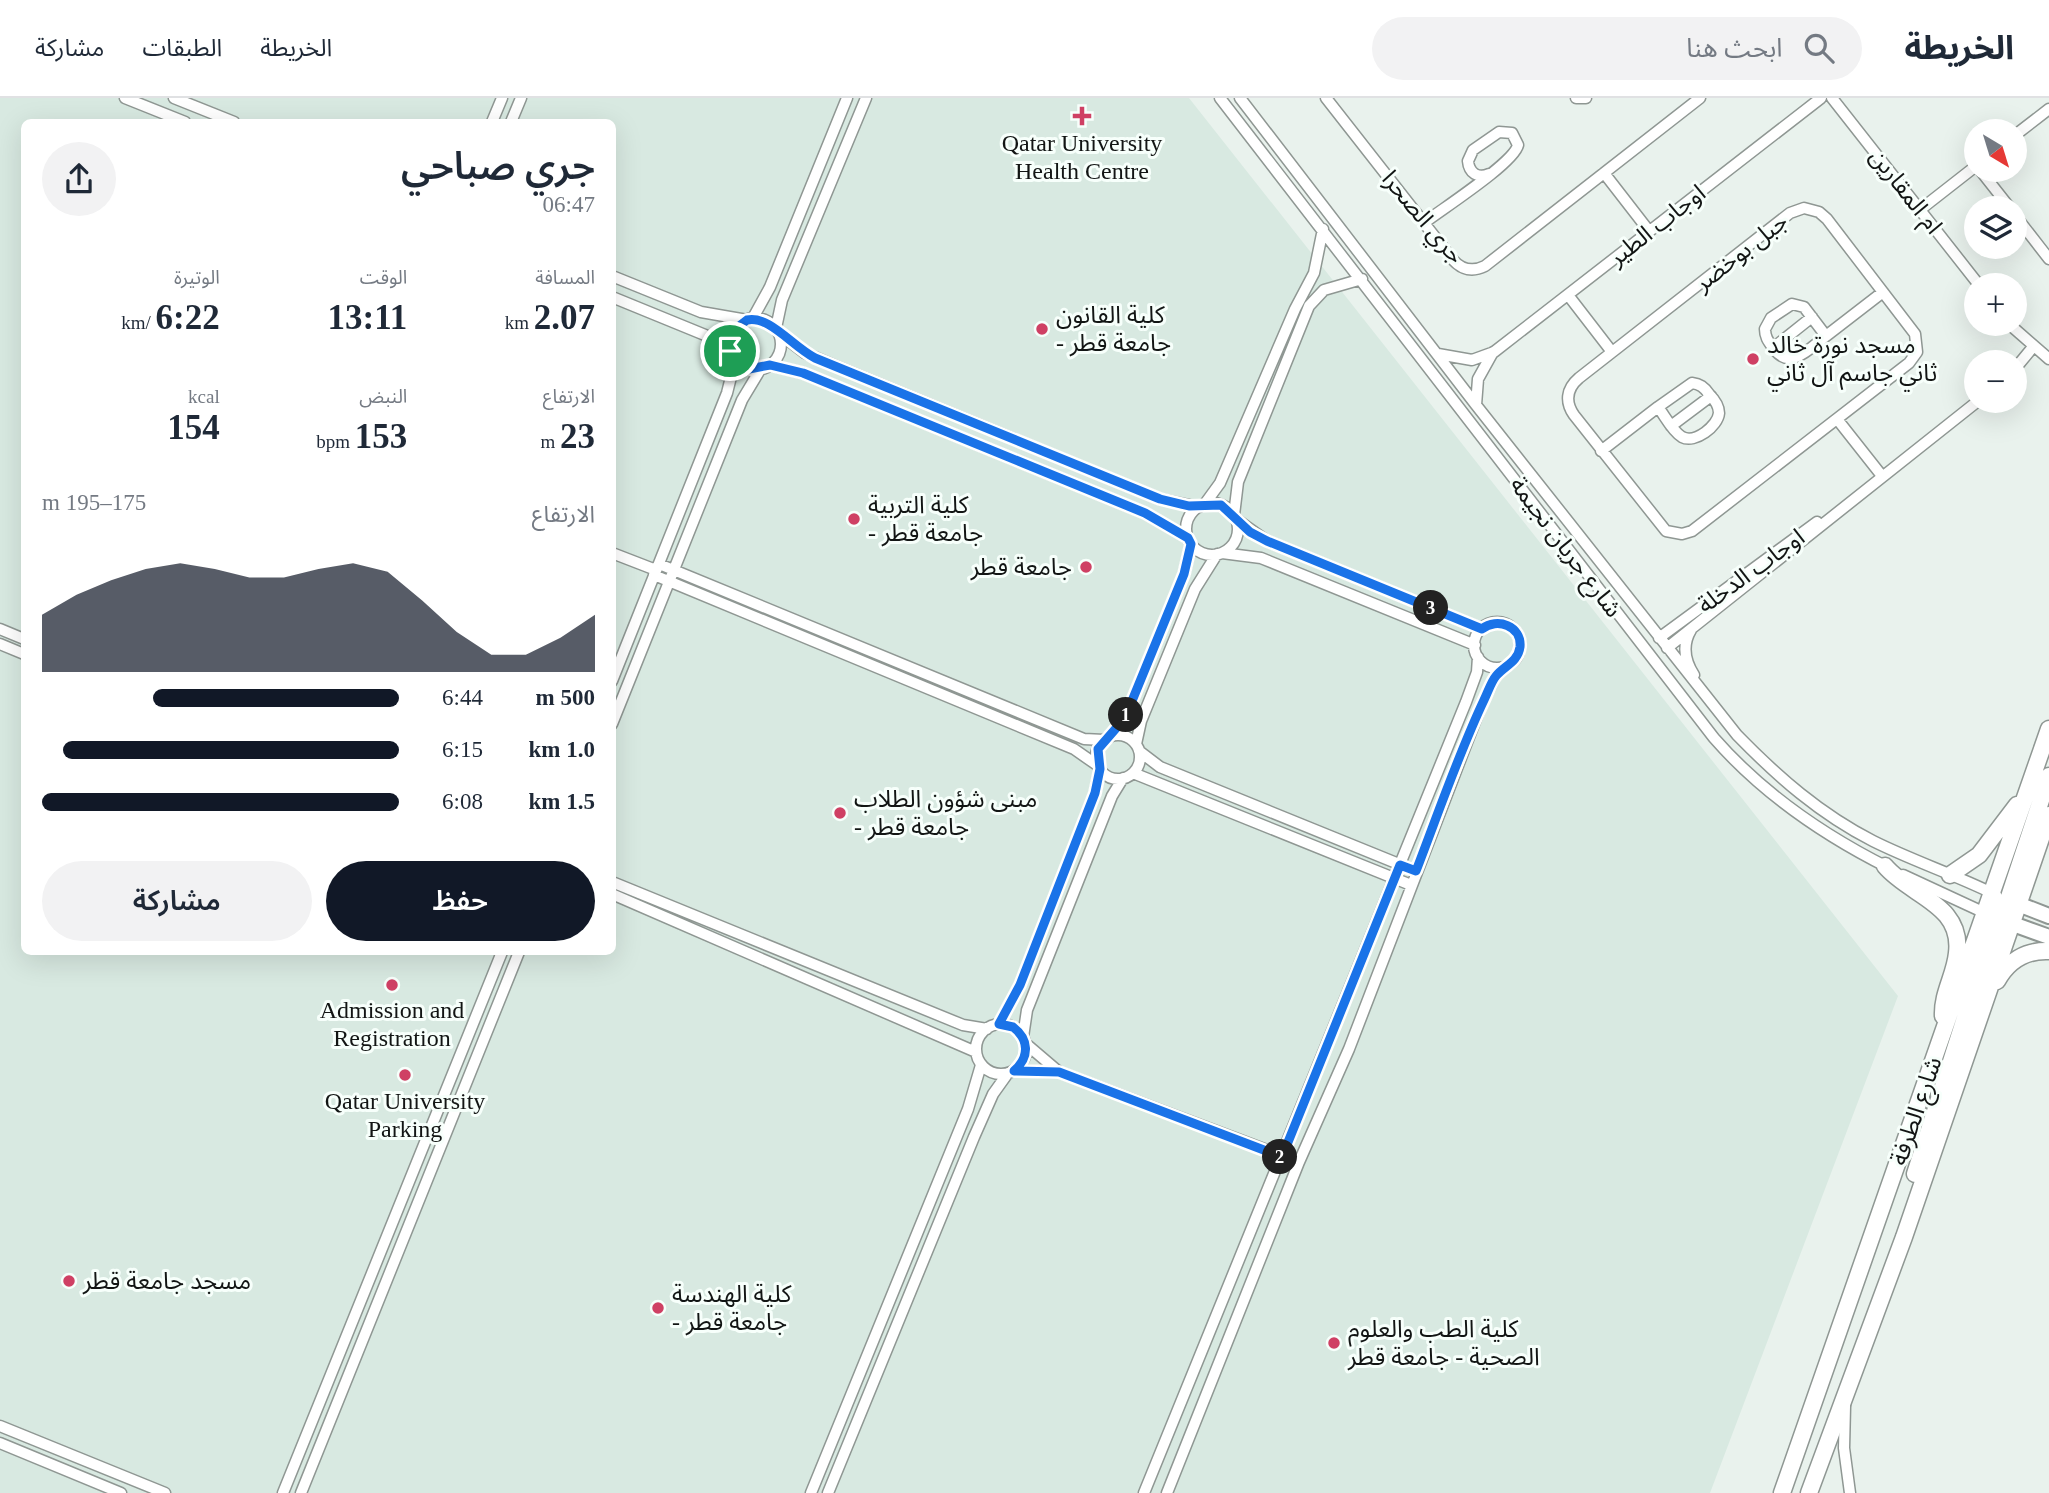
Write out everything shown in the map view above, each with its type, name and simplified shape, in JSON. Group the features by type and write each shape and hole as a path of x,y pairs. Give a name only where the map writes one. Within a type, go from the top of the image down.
{"main road":[{"path":"1904,1237 1902,1220 1906,1203 1998,918 1992,893 2049,729"},
{"path":"2013,902 2049,776"},
{"path":"1950,875 1979,855 2030,785"},
{"path":"1998,918 2013,902 2049,816"},
{"path":"1885,866 1906,887 1939,905 1954,926 1957,952 1944,999 1945,1027"},
{"path":"1992,893 2049,916"},
{"path":"1998,918 2049,937"},
{"name":"شارع الطرفة","path":"1809,1493 1904,1237 1988,991 1998,918"},
{"name":"شارع الطرفة","path":"1782,1493 1945,1027 1998,918"},
{"path":"1988,991 2004,968 2016,960 2036,951 2049,951"}],"street":[{"path":"125,98 178,119"},
{"path":"174,98 226,119"},
{"path":"493,119 502,98"},
{"path":"512,119 521,98"},
{"path":"616,671 727,393 733,356 730,340 734,330 750,319 771,287 847,98"},
{"path":"616,714 671,582 741,400 780,351 777,331 780,307 866,98"},
{"name":"شارع جريان نجيمة","path":"1220,98 1362,279 1612,609 1725,751 1790,809 1885,866 1998,918"},
{"name":"شارع جريان نجيمة","path":"1241,98 1476,405 1727,724 1782,779 1833,818 1891,850 1992,893"},
{"name":"جري الصحرا","path":"1326,98 1456,264 1468,270 1477,269 1700,98"},
{"path":"1576,98 1586,98"},
{"name":"اوجاب الطير","path":"1437,354 1472,360 1494,352 1821,98"},
{"name":"ام المقارين","path":"1832,98 1970,273"},
{"path":"2027,126 2049,109"},
{"path":"1424,223 1464,193 1489,174 1515,153 1517,141 1512,133 1499,132 1473,150 1468,161 1470,169 1464,193"},
{"path":"1470,169 1478,176 1489,174"},
{"path":"1604,173 1649,231"},
{"path":"1921,209 1964,175"},
{"path":"1989,182 2001,196"},
{"name":"جبل بوخضر","path":"1799,209 1815,209 1823,215 1883,292 1915,334 1917,352 1909,363 1697,527 1682,534 1666,531 1658,525 1571,411 1568,396 1575,381 1799,209"},
{"path":"999,1024 1020,985 1095,793 1099,767 1096,754 1128,710 1184,574 1189,541 1187,523 1220,483 1314,272 1323,229"},
{"path":"2027,231 2049,259"},
{"path":"790,236 806,242"},
{"path":"616,278 701,312 763,320 805,353 1160,499 1202,506 1221,505 1267,541 1482,629"},
{"path":"828,1493 992,1094 1025,1055 1027,1010 1112,796 1138,765 1141,721 1195,589 1220,554 1235,541 1238,530 1235,517 1238,482 1313,300 1333,285 1362,279"},
{"path":"1826,336 1812,317 1796,304 1777,313 1768,321 1765,329 1773,348 1780,356 1792,360 1826,336 1883,292"},
{"path":"1568,295 1612,352"},
{"path":"616,299 705,335 744,368 803,373 1145,513 1189,541 1204,554 1261,558 1475,645"},
{"path":"1773,348 1812,317"},
{"path":"2022,336 2049,359"},
{"path":"2027,354 2033,347"},
{"name":"اوجاب الطير","path":"1476,405 1478,379 1494,352"},
{"path":"1601,450 1658,407 1692,383 1703,386 1718,405 1718,418 1700,435 1684,438 1671,426 1658,407"},
{"path":"1261,388 1273,393"},
{"path":"1671,426 1711,396"},
{"name":"اوجاب الدخلة","path":"1667,648 1964,412"},
{"path":"1249,417 1262,421"},
{"path":"1837,419 1882,476"},
{"name":"اوجاب الدخلة","path":"1659,638 1805,531 1844,506"},
{"path":"616,555 656,570 671,582 1074,749 1113,778 1128,776 1211,803 1410,885"},
{"path":"656,570 675,570 1084,739 1125,736 1160,767 1416,871"},
{"path":"788,630 794,619"},
{"path":"1144,1493 1466,702 1477,673 1478,657 1475,645 1482,629 1489,624 1502,623 1517,633 1519,650 1513,662 1495,677 1481,706 1349,1049 1299,1162 1167,1493"},
{"path":"1694,626 1686,642 1687,661 1692,673 1720,707 1727,724"},
{"path":"0,629 21,638"},
{"path":"0,644 21,653"},
{"path":"875,667 879,655"},
{"path":"1478,657 1490,667 1506,666"},
{"path":"1211,803 1215,790"},
{"path":"1294,837 1299,823"},
{"path":"616,884 963,1026 987,1029"},
{"path":"616,896 976,1052"},
{"path":"283,1493 501,955"},
{"path":"301,1493 518,955"},
{"path":"1059,1072 1013,1027 999,1024 987,1029 978,1039 976,1052 981,1065 990,1072 1059,1072 1299,1162"},
{"path":"811,1493 976,1088 981,1065"},
{"path":"929,1206 943,1213"},
{"path":"912,1247 922,1249 926,1254"},
{"path":"1215,1320 1224,1320 1232,1330"},
{"path":"1845,1399 1844,1448 1850,1493"},
{"path":"121,1493 0,1443 3,1427 165,1493"}],"shaded area":[{"name":"جامعة قطر","path":"0,98 1189,98 1898,996 1710,1493 0,1493"}],"place":[{"name":"Qatar University Health Centre","path":"1082,116"},
{"name":"كلية القانون - جامعة قطر","path":"1042,329"},
{"name":"مسجد نورة خالد ثاني جاسم آل ثاني","path":"1753,359"},
{"name":"كلية التربية - جامعة قطر","path":"854,519"},
{"name":"جامعة قطر","path":"1086,567"},
{"name":"مبنى شؤون الطلاب - جامعة قطر","path":"840,813"},
{"name":"Admission and Registration","path":"392,985"},
{"name":"Qatar University Parking","path":"405,1075"},
{"name":"مسجد جامعة قطر","path":"69,1281"},
{"name":"كلية الهندسة - جامعة قطر","path":"658,1308"},
{"name":"كلية الطب والعلوم الصحية - جامعة قطر","path":"1334,1343"}],"route":[{"path":"758,318 772,324 779,334 815,358 1160,499 1199,507 1212,503 1221,505 1231,511 1250,532 1267,541 1482,629 1489,624 1502,623 1517,633 1520,646 1518,654 1513,662 1495,677 1481,706 1416,871 1400,865 1282,1157 1059,1072 1014,1071 1023,1062 1025,1043 1013,1027 999,1024 1020,985 1095,793 1100,769 1096,754 1100,744 1116,731 1125,718 1180,583 1191,544 1188,538 1145,513 803,373 770,365 760,370 744,368 735,361 730,351 731,335 737,325 758,318"}]}
